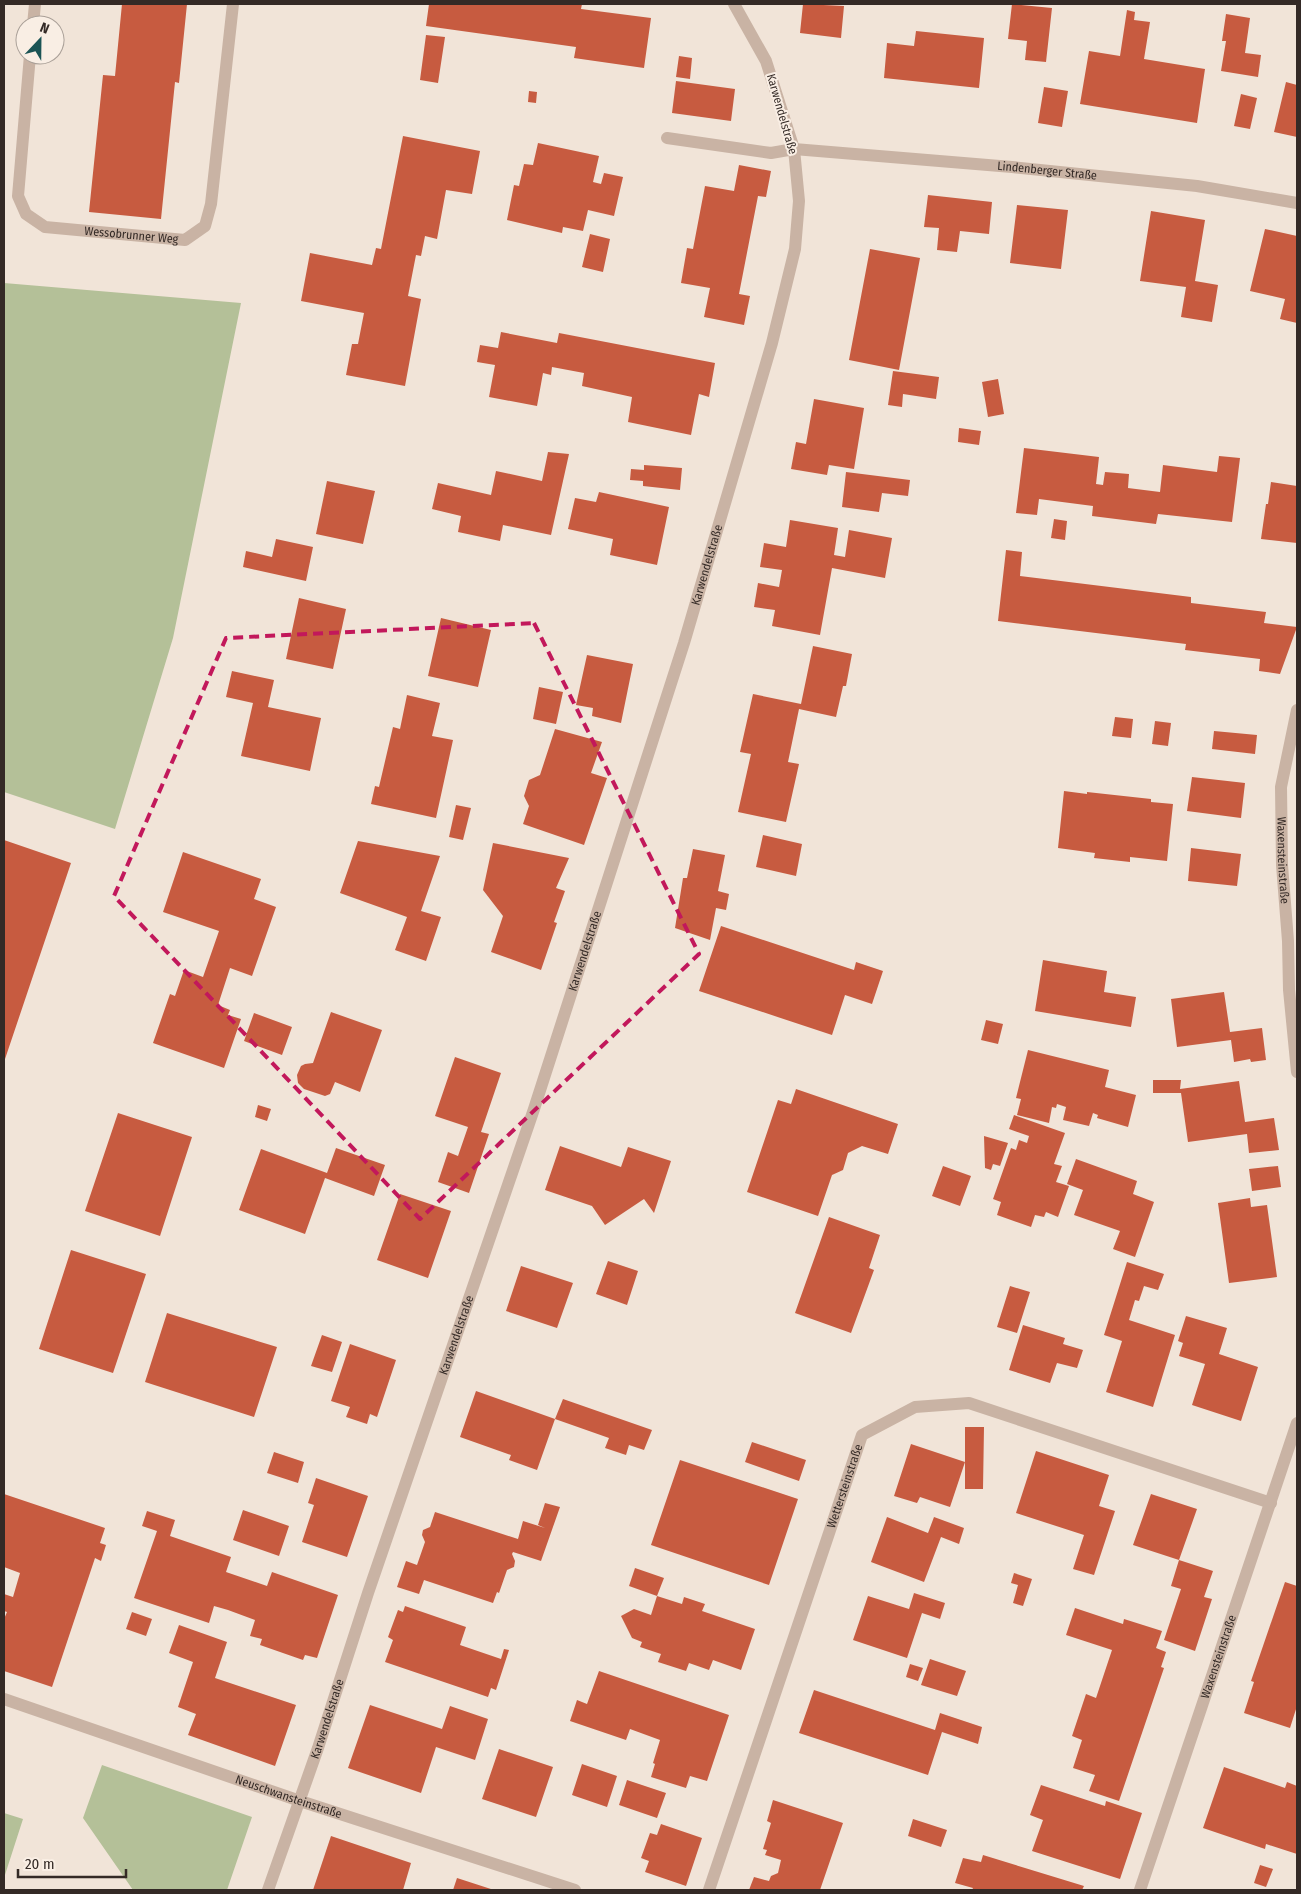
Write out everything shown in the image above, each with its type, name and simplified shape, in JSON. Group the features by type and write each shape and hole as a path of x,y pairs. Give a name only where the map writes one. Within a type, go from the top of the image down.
{"street":[{"name":"Wessobrunner Weg","path":"29,65 18,196 26,214 46,227 185,240 205,226 211,204 233,4"},
{"name":"Karwendelstraße","path":"268,1890 300,1801 368,1593 534,1109 684,643 772,343 796,249 799,201 794,149 766,61 734,4"},
{"name":"Lindenberger Straße","path":"667,138 771,153 794,149 1012,167 1197,186 1297,203"},
{"name":"Waxensteinstraße","path":"1297,710 1281,787 1282,865 1293,943 1289,990 1297,1072"},
{"name":"Wettersteinstraße","path":"710,1890 862,1435 915,1407 970,1403 1271,1504"},
{"name":"Waxensteinstraße","path":"1140,1890 1297,1423"},
{"name":"Neuschwansteinstraße","path":"4,1699 300,1801 575,1890"}],"highlighted area":[{"path":"534,623 699,954 420,1219 114,896 226,638"}],"green space":[{"path":"4,283 241,303 173,638 115,829 4,792"},
{"path":"102,1765 252,1817 227,1890 133,1890 83,1818"},
{"path":"4,1813 23,1819 4,1878"}],"building":[{"path":"122,4 187,4 179,83 175,82 161,219 89,212 103,75 115,76"},
{"path":"429,4 582,4 581,9 651,18 644,68 574,58 576,47 426,26"},
{"path":"803,4 844,6 841,38 800,33"},
{"path":"1012,4 1052,8 1046,62 1025,60 1027,41 1008,39"},
{"path":"1127,10 1135,12 1134,20 1150,22 1144,59 1205,69 1197,123 1080,104 1089,51 1120,56"},
{"path":"1226,14 1250,18 1245,53 1261,55 1258,77 1221,71 1226,41 1222,41"},
{"path":"916,31 984,38 979,88 884,78 887,43 914,46"},
{"path":"426,35 445,37 438,83 420,80"},
{"path":"679,56 692,58 690,79 676,77"},
{"path":"676,81 735,89 731,121 672,113"},
{"path":"1286,82 1297,85 1297,137 1274,132"},
{"path":"1044,87 1068,91 1062,127 1038,123"},
{"path":"529,91 537,92 536,103 528,102"},
{"path":"1241,94 1257,98 1250,129 1234,126"},
{"path":"403,136 480,151 472,194 446,190 437,239 425,236 421,256 416,255 408,296 421,299 405,386 346,375 352,344 358,344 364,313 301,301 310,253 372,265 376,248 381,249"},
{"path":"538,143 599,156 593,182 601,184 604,173 623,177 614,216 588,210 583,231 563,227 562,233 507,220 514,185 519,186 524,164 533,165"},
{"path":"739,165 771,171 766,197 758,196 739,294 750,296 744,325 704,317 710,288 681,283 687,248 693,249 705,186 734,191"},
{"path":"928,195 992,202 989,234 960,231 957,252 937,250 939,228 924,227"},
{"path":"1017,205 1068,210 1061,269 1010,263"},
{"path":"1151,211 1205,220 1195,281 1218,285 1212,322 1181,317 1186,287 1140,281"},
{"path":"1265,229 1297,236 1297,323 1280,319 1285,299 1250,291"},
{"path":"590,234 610,239 603,272 582,267"},
{"path":"870,249 920,258 899,370 849,360"},
{"path":"501,332 557,343 559,333 715,363 709,397 699,394 691,435 628,422 632,397 582,386 584,373 552,367 551,375 543,373 537,406 489,397 495,365 477,362 480,345 498,348"},
{"path":"893,371 939,377 936,399 903,394 902,407 888,405"},
{"path":"998,379 1004,414 988,417 982,382"},
{"path":"814,399 864,408 854,469 829,465 827,475 791,469 796,442 806,444"},
{"path":"959,428 981,431 979,445 958,442"},
{"path":"1024,448 1099,457 1096,484 1103,485 1105,472 1129,474 1128,488 1160,492 1163,465 1217,472 1219,456 1240,458 1232,522 1158,514 1156,524 1092,516 1093,506 1039,499 1037,515 1016,513"},
{"path":"548,452 569,454 551,535 503,525 500,541 458,532 461,516 432,509 438,483 491,495 496,471 542,481"},
{"path":"644,465 682,468 680,490 643,486 643,481 630,480 631,469 644,470"},
{"path":"846,472 910,480 908,496 882,493 879,512 842,507"},
{"path":"327,481 375,491 363,544 316,534"},
{"path":"1271,482 1297,486 1297,543 1261,539"},
{"path":"599,492 669,507 657,565 610,555 613,539 568,529 575,498 596,502"},
{"path":"1054,519 1067,521 1065,540 1051,538"},
{"path":"790,520 838,528 834,555 845,557 849,530 892,538 885,578 832,568 820,635 772,626 775,610 754,607 758,583 779,587 782,570 760,567 764,543 786,547"},
{"path":"276,539 313,547 306,581 243,567 246,551 272,557"},
{"path":"1006,550 1022,552 1020,576 1191,597 1191,603 1266,612 1264,623 1297,627 1280,674 1259,671 1260,659 1185,650 1186,644 998,621"},
{"path":"299,598 346,609 333,669 286,659"},
{"path":"441,618 491,630 478,687 428,676"},
{"path":"813,646 852,654 846,686 843,686 836,717 799,709 788,762 799,764 786,822 738,812 751,754 740,752 753,694 801,704"},
{"path":"587,655 633,664 621,723 592,716 593,708 576,705"},
{"path":"232,671 274,680 268,707 321,718 310,771 241,756 253,703 226,697"},
{"path":"539,687 563,692 556,724 533,719"},
{"path":"407,695 440,703 432,736 453,740 436,818 371,804 375,786 379,787 393,727 400,729"},
{"path":"1115,717 1133,719 1131,738 1112,736"},
{"path":"1155,721 1171,723 1168,746 1152,744"},
{"path":"555,729 602,742 591,773 607,778 584,845 523,824 529,806 524,796 529,780 540,775"},
{"path":"1214,731 1257,735 1255,754 1212,749"},
{"path":"1192,777 1245,783 1241,818 1187,811"},
{"path":"1064,791 1151,799 1151,802 1173,804 1167,861 1130,857 1130,862 1094,858 1095,853 1058,848"},
{"path":"456,805 471,808 463,840 449,837"},
{"path":"763,835 802,844 796,876 756,867"},
{"path":"4,840 71,863 4,1062"},
{"path":"358,841 440,856 421,911 441,917 426,961 395,950 407,917 340,893"},
{"path":"493,843 569,858 556,888 565,891 554,922 557,923 541,970 491,952 503,916 483,890"},
{"path":"1191,848 1241,854 1237,886 1188,881"},
{"path":"693,849 725,855 718,891 729,894 726,910 716,908 710,940 675,928 683,878 687,878"},
{"path":"183,852 261,879 254,899 276,907 252,976 230,968 218,1005 230,1010 228,1015 241,1019 224,1068 153,1043 170,994 175,996 184,970 203,977 219,931 163,912"},
{"path":"721,926 854,970 856,962 883,971 872,1004 845,995 832,1035 699,991"},
{"path":"1043,960 1107,971 1104,992 1136,997 1131,1027 1035,1011"},
{"path":"1224,992 1230,1032 1262,1028 1266,1060 1251,1062 1250,1059 1234,1062 1231,1040 1177,1047 1171,999"},
{"path":"331,1012 382,1030 360,1092 335,1082 330,1094 325,1096 304,1089 298,1083 297,1075 301,1066 313,1063"},
{"path":"254,1013 292,1027 282,1055 244,1041"},
{"path":"986,1020 1003,1024 998,1044 981,1040"},
{"path":"1028,1050 1109,1070 1105,1087 1136,1095 1128,1127 1097,1118 1098,1115 1093,1113 1089,1126 1063,1120 1066,1107 1057,1104 1056,1108 1052,1107 1049,1123 1017,1115 1021,1099 1016,1098"},
{"path":"455,1057 501,1073 481,1132 489,1134 469,1193 438,1182 448,1152 458,1156 468,1127 435,1116"},
{"path":"1153,1080 1181,1080 1180,1089 1239,1081 1245,1122 1274,1118 1279,1150 1249,1153 1247,1134 1188,1142 1181,1093 1153,1093"},
{"path":"796,1089 898,1124 888,1154 862,1146 848,1153 843,1170 832,1175 818,1216 747,1192 778,1100 791,1104"},
{"path":"258,1105 271,1109 267,1121 255,1117"},
{"path":"118,1113 192,1137 160,1236 85,1211"},
{"path":"1014,1115 1065,1133 1054,1164 1062,1166 1056,1182 1069,1186 1058,1217 1046,1212 1044,1217 1035,1215 1031,1227 997,1215 1001,1202 993,1199 1011,1148 1016,1150 1019,1140 1027,1143 1029,1136 1009,1129"},
{"path":"984,1136 1008,1143 1000,1166 993,1164 991,1170 985,1168"},
{"path":"560,1146 621,1167 628,1147 671,1161 654,1213 644,1199 605,1225 592,1206 545,1190"},
{"path":"336,1148 385,1165 374,1196 325,1178 305,1234 239,1210 261,1149 327,1173"},
{"path":"1076,1159 1137,1181 1133,1194 1154,1202 1135,1257 1113,1249 1120,1231 1074,1215 1083,1190 1067,1184"},
{"path":"943,1166 971,1176 960,1206 932,1196"},
{"path":"1278,1166 1281,1187 1252,1191 1249,1169"},
{"path":"400,1194 451,1211 428,1278 377,1260"},
{"path":"1250,1198 1251,1207 1267,1205 1277,1277 1229,1283 1218,1203"},
{"path":"829,1217 880,1235 869,1268 874,1270 851,1333 795,1313"},
{"path":"71,1250 146,1274 113,1373 39,1349"},
{"path":"608,1261 638,1271 627,1305 596,1294"},
{"path":"1127,1262 1164,1274 1158,1290 1144,1286 1139,1301 1135,1300 1129,1320 1175,1335 1153,1407 1106,1392 1122,1341 1104,1335"},
{"path":"521,1266 573,1283 557,1328 506,1311"},
{"path":"1010,1286 1030,1292 1017,1333 997,1327"},
{"path":"167,1313 277,1347 254,1417 145,1382"},
{"path":"1186,1316 1227,1328 1219,1354 1258,1367 1241,1421 1192,1405 1205,1364 1179,1356 1183,1343 1178,1341"},
{"path":"1023,1325 1065,1338 1063,1344 1083,1350 1077,1368 1057,1363 1050,1383 1009,1370"},
{"path":"322,1335 342,1342 332,1372 311,1366"},
{"path":"350,1344 396,1360 377,1417 370,1414 367,1424 346,1417 350,1407 331,1401"},
{"path":"476,1391 555,1419 537,1470 509,1460 511,1455 460,1437"},
{"path":"563,1399 652,1430 644,1450 629,1445 626,1455 605,1448 609,1438 555,1419"},
{"path":"965,1427 984,1427 983,1489 965,1489"},
{"path":"752,1442 806,1460 799,1481 745,1462"},
{"path":"911,1444 965,1462 950,1507 920,1497 917,1503 894,1496"},
{"path":"1036,1451 1109,1475 1099,1506 1115,1511 1094,1575 1073,1569 1084,1535 1016,1513"},
{"path":"274,1452 304,1462 298,1483 267,1473"},
{"path":"680,1460 798,1499 769,1585 651,1545"},
{"path":"316,1478 368,1496 347,1557 302,1542 314,1505 308,1503"},
{"path":"4,1494 105,1528 100,1543 106,1545 101,1561 95,1558 52,1687 4,1671 4,1619 7,1612 4,1611 4,1594 13,1597 20,1573 4,1567"},
{"path":"1151,1494 1197,1509 1179,1560 1133,1545"},
{"path":"545,1503 560,1507 541,1561 513,1552 514,1567 507,1570 499,1593 497,1592 493,1603 424,1580 419,1594 397,1587 406,1561 417,1565 425,1542 422,1535 423,1530 430,1527 435,1512 518,1539 523,1521 545,1528 538,1525"},
{"path":"243,1510 289,1526 279,1556 233,1540"},
{"path":"147,1511 175,1520 170,1536 231,1557 226,1572 267,1586 272,1572 338,1595 317,1658 305,1655 303,1660 260,1645 262,1639 250,1636 255,1620 228,1610 214,1606 209,1623 134,1598 157,1531 142,1526"},
{"path":"887,1517 928,1533 934,1517 964,1528 959,1544 941,1537 924,1582 871,1562"},
{"path":"1179,1560 1213,1571 1204,1597 1212,1599 1195,1651 1164,1640 1181,1589 1171,1586"},
{"path":"635,1568 664,1578 657,1596 629,1586"},
{"path":"1014,1573 1032,1579 1023,1606 1013,1603 1018,1585 1011,1583"},
{"path":"1285,1582 1297,1586 1297,1706 1290,1728 1244,1713 1254,1682 1251,1681"},
{"path":"914,1593 945,1603 940,1619 922,1613 907,1658 853,1640 868,1596 909,1609"},
{"path":"657,1596 682,1604 684,1597 705,1604 702,1611 755,1629 741,1670 713,1660 709,1670 689,1663 686,1671 658,1662 661,1654 640,1647 642,1642 632,1638 621,1616 634,1609 651,1615"},
{"path":"405,1606 466,1627 460,1645 501,1659 504,1649 509,1650 496,1690 491,1688 488,1697 385,1662 393,1640 388,1637 398,1610 403,1612"},
{"path":"1075,1608 1123,1624 1124,1619 1162,1631 1156,1648 1166,1652 1161,1667 1164,1668 1119,1801 1089,1791 1095,1775 1073,1768 1082,1740 1072,1736 1086,1694 1096,1698 1112,1650 1066,1635"},
{"path":"132,1612 152,1619 146,1636 126,1629"},
{"path":"179,1625 227,1642 215,1678 296,1705 275,1766 188,1735 196,1714 178,1707 193,1662 169,1653"},
{"path":"930,1659 966,1671 957,1696 921,1685"},
{"path":"910,1664 923,1668 918,1681 906,1677"},
{"path":"599,1671 729,1715 707,1781 690,1776 686,1788 651,1777 660,1740 630,1729 626,1740 570,1721 577,1700 587,1704"},
{"path":"814,1690 935,1730 940,1713 982,1727 978,1744 942,1732 928,1775 799,1733"},
{"path":"370,1705 442,1729 450,1706 488,1719 475,1760 436,1747 421,1793 348,1768"},
{"path":"499,1749 553,1767 536,1817 482,1799"},
{"path":"582,1764 617,1776 607,1807 572,1795"},
{"path":"1224,1767 1285,1788 1287,1782 1297,1786 1297,1854 1266,1844 1265,1849 1203,1828"},
{"path":"627,1780 666,1793 657,1818 619,1805"},
{"path":"1041,1785 1105,1806 1106,1801 1142,1813 1120,1879 1032,1851 1043,1820 1030,1815"},
{"path":"773,1800 843,1823 820,1890 749,1890 754,1877 769,1881 771,1876 778,1873 781,1860 765,1855 767,1850 763,1849 771,1823 767,1821"},
{"path":"913,1819 947,1830 941,1847 908,1836"},
{"path":"661,1824 702,1838 686,1886 645,1872 649,1861 641,1858 650,1833 657,1835"},
{"path":"331,1836 411,1863 403,1890 313,1890"},
{"path":"983,1855 1084,1886 1082,1890 972,1890 973,1888 955,1883 963,1858 981,1862"},
{"path":"1260,1865 1273,1869 1266,1887 1254,1883"},
{"path":"457,1878 494,1890 453,1890"}]}
